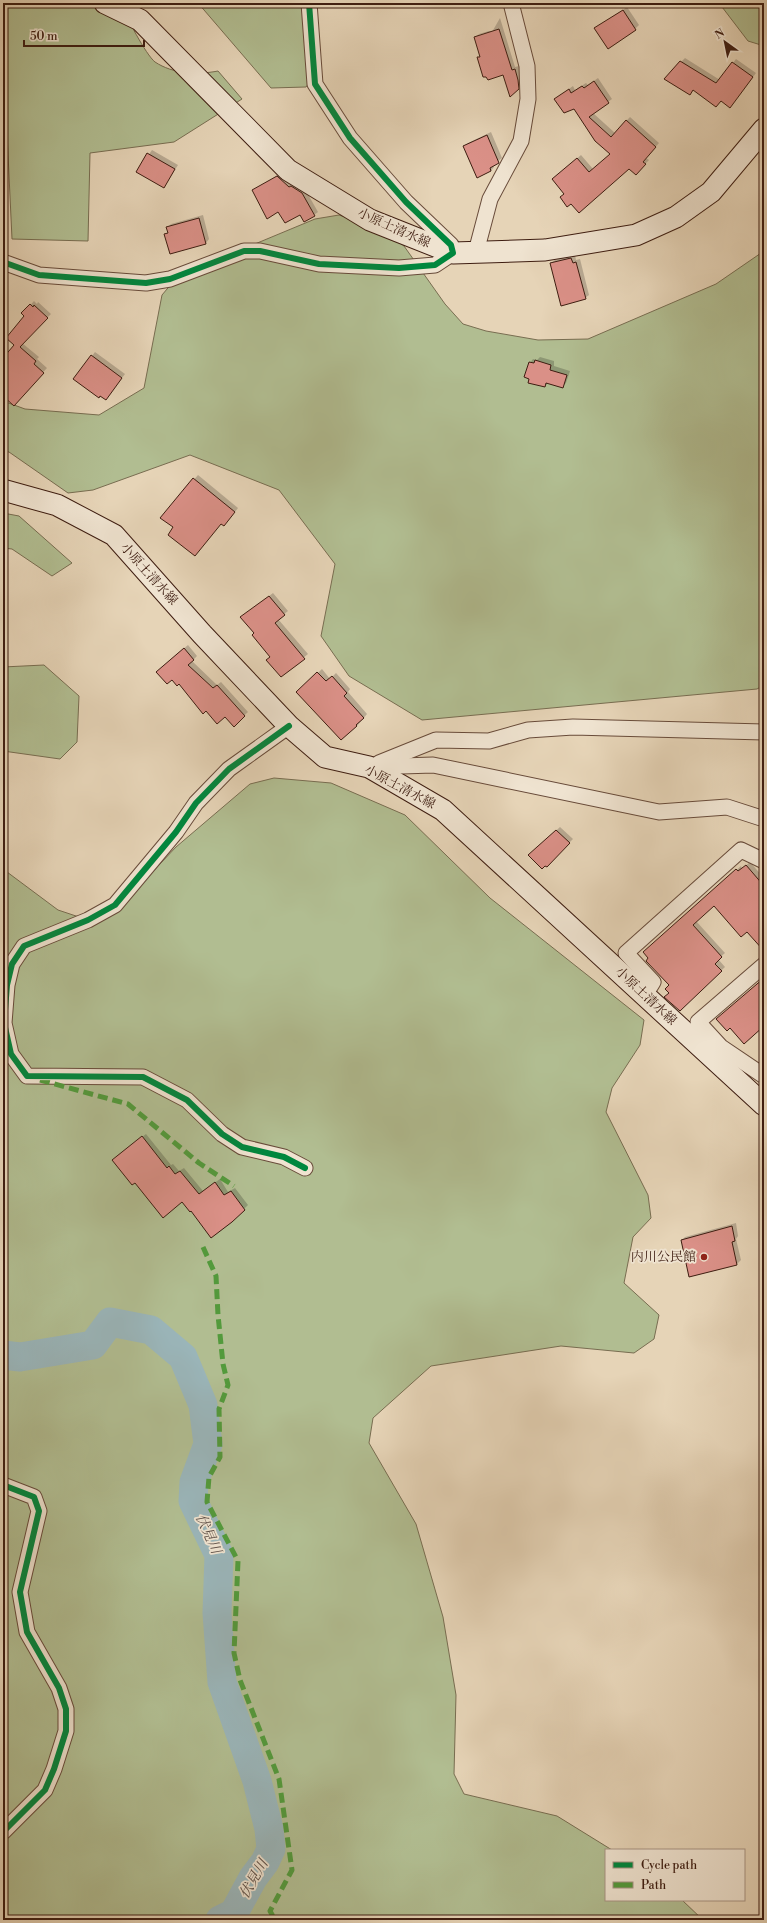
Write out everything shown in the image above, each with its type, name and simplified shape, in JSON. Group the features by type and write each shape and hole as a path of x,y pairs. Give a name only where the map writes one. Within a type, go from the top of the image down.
{"main road":[{"name":"小原土清水線","path":"105,3 140,20 288,170 370,220 453,253 545,250 636,235 676,217 711,192 764,129"},
{"name":"小原土清水線","path":"3,490 57,506 114,535 202,634 289,726 325,757 369,767 443,810 764,1105"}],"street":[{"path":"3,262 39,276 146,283 170,279 244,251 260,251 319,264 399,268 435,265 453,253 451,245 406,202 350,138 315,84 309,3"},
{"path":"476,252 490,199 521,141 528,99 527,66 511,3"},
{"path":"289,726 228,769 196,803 176,832 115,905 88,920 24,946 12,964 7,985 4,1024 11,1054 27,1076 143,1078 187,1100 222,1134 242,1147 284,1157 305,1168"},
{"path":"369,767 436,740 489,741 528,730 573,727 764,732"},
{"path":"369,767 433,765 659,812 727,807 764,819"},
{"path":"645,995 653,982 626,953 741,850 764,861"},
{"path":"764,965 698,1022 721,1047 764,1076"},
{"path":"3,1485 34,1497 40,1511 20,1592 27,1632 59,1688 66,1709 66,1731 54,1769 44,1790 3,1832"}],"green space":[{"path":"3,3 121,3 146,52 155,62 177,71 202,73 218,71 242,99 174,142 90,153 88,241 12,239 6,111 3,106"},
{"path":"198,3 300,3 310,24 318,71 306,87 271,88"},
{"path":"719,3 764,3 764,43 761,45 748,41"},
{"path":"339,215 386,232 404,246 445,304 463,324 486,331 538,340 588,339 716,284 764,251 764,685 757,689 422,720 349,676 321,636 335,564 279,490 190,455 93,490 68,493 9,452 3,451 3,401 25,409 99,415 144,388 162,295 178,276 315,219"},
{"path":"3,513 19,516 72,563 52,576 12,549 3,548"},
{"path":"44,665 79,696 77,742 60,759 3,751 3,667"},
{"path":"274,778 331,783 405,815 490,898 644,1020 640,1045 612,1088 606,1112 648,1195 651,1218 633,1237 624,1283 659,1315 654,1339 634,1353 561,1346 431,1366 373,1418 369,1443 416,1524 443,1617 456,1695 454,1774 464,1794 557,1816 610,1849 605,1849 605,1901 683,1901 703,1920 3,1920 3,869 58,910 82,918 127,899 176,847 250,784"}],"building":[{"path":"623,10 636,30 608,49 594,28"},
{"path":"499,29 512,70 515,69 518,80 519,89 510,97 503,75 488,80 486,77 483,77 477,57 480,57 474,37"},
{"path":"680,61 716,83 732,62 753,77 730,108 721,101 716,107 693,90 690,95 664,79"},
{"path":"594,81 609,103 589,117 611,137 626,120 656,147 643,162 646,164 636,175 629,169 579,213 571,204 567,207 560,197 564,194 552,179 577,158 589,172 610,154 595,141 574,109 564,113 554,99 569,89 571,93 582,86 584,88"},
{"path":"487,135 499,163 490,168 491,171 477,178 463,146"},
{"path":"147,153 175,169 164,188 136,172"},
{"path":"277,176 289,187 291,186 302,193 315,216 304,222 300,215 285,223 278,212 267,219 252,190"},
{"path":"199,218 206,244 170,254 164,234 168,233 166,227"},
{"path":"571,258 573,263 576,262 586,299 561,306 550,263"},
{"path":"30,304 33,307 34,305 48,318 20,347 36,361 34,364 44,373 14,406 3,396 3,358 14,345 6,338 24,316 21,313"},
{"path":"91,355 122,378 106,400 100,396 99,398 73,379"},
{"path":"535,360 551,365 550,370 567,375 563,388 546,383 545,387 528,383 529,379 524,377 529,362 534,363"},
{"path":"193,478 235,512 224,526 221,524 195,556 168,535 173,527 160,518"},
{"path":"269,596 285,615 275,623 305,659 281,677 266,660 270,657 252,635 254,633 240,617"},
{"path":"184,648 194,660 188,665 213,688 217,685 245,716 234,727 225,717 217,724 206,711 203,714 179,684 177,686 172,680 167,684 156,672"},
{"path":"317,672 326,681 332,676 347,693 344,696 364,718 341,740 296,692"},
{"path":"556,830 570,843 547,867 545,866 542,869 528,855"},
{"path":"746,865 764,886 764,951 747,932 741,937 714,906 693,925 722,957 715,964 722,971 680,1011 664,997 669,993 665,989 669,985 646,961 648,958 643,952 736,869 738,871"},
{"path":"764,978 764,1026 744,1044 730,1028 727,1031 716,1019"},
{"path":"142,1136 167,1168 169,1166 175,1174 180,1171 199,1194 215,1182 224,1195 231,1191 245,1210 211,1238 191,1211 190,1212 182,1202 163,1218 135,1183 132,1185 112,1160"},
{"path":"732,1226 735,1241 732,1242 737,1265 689,1277 681,1240"}],"waterway":[{"name":"伏見川","path":"3,1355 20,1357 93,1345 110,1322 151,1330 183,1357 203,1405 208,1444 194,1482 193,1501 219,1555 217,1613 222,1682 257,1781 269,1829 271,1849 265,1862 253,1878 234,1913 220,1920"}],"marked path":[{"path":"40,1080 128,1104 199,1163 234,1186"},
{"path":"203,1247 216,1276 223,1364 228,1385 219,1409 220,1457 209,1477 207,1502 238,1561 234,1653 240,1680 279,1779 292,1870 270,1911 275,1920"}],"cycle path":[{"path":"3,262 39,275 146,283 170,279 244,251 260,251 319,264 399,268 435,265 453,253 451,245 406,202 350,138 315,84 309,3"},
{"path":"289,726 229,769 196,803 176,832 115,905 88,920 24,946 12,964 7,985 4,1023 11,1054 27,1076 143,1077 187,1100 222,1134 242,1147 284,1157 305,1168"},
{"path":"3,1485 34,1497 39,1511 20,1592 27,1632 59,1688 66,1709 66,1731 54,1769 45,1790 3,1832"}],"place":[{"name":"内川公民館","path":"704,1257"}]}
